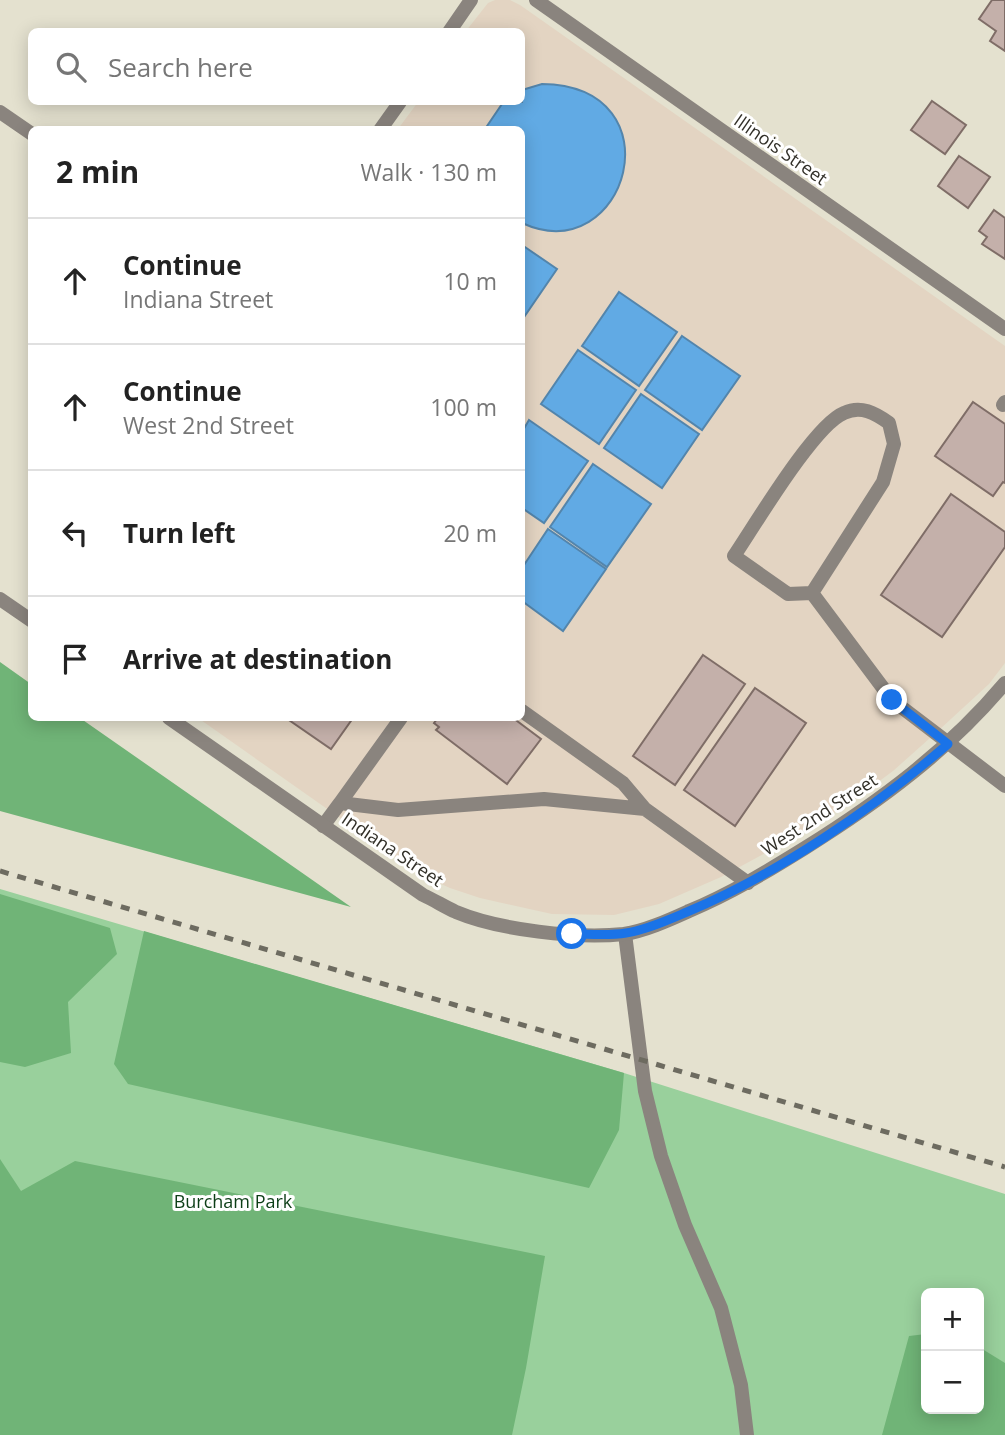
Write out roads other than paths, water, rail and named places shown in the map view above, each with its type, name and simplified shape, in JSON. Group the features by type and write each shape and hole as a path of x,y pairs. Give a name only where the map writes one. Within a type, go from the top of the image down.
{"street":[{"path":"452,28 471,0"},
{"name":"Illinois Street","path":"536,0 1005,329"},
{"path":"383,126 398,105"},
{"path":"0,112 28,131"},
{"path":"870,410 889,423 894,444 883,482 813,593 788,594 734,556 819,432 844,412 870,410"},
{"path":"813,593 892,700 1005,786"},
{"path":"0,599 28,618"},
{"name":"West 2nd Street","path":"625,934 672,919 716,900 748,883 879,800 948,744 1005,683"},
{"path":"525,713 623,783 645,809 748,883"},
{"name":"Indiana Street","path":"173,721 423,895 458,912 517,928 572,934 625,934"},
{"path":"323,826 399,721"},
{"path":"340,803 398,810 544,799 645,809"},
{"path":"625,934 648,1104 661,1156 685,1225 721,1308 741,1385 747,1435"}],"water":[{"path":"542,84 585,93 612,113 624,142 623,172 611,201 589,222 559,231 525,224 525,126 487,126 501,105 525,105 525,89"},
{"path":"525,247 557,269 525,316"},
{"path":"619,292 677,332 639,386 582,346"},
{"path":"682,336 740,376 702,430 645,390"},
{"path":"578,350 636,390 599,444 541,404"},
{"path":"641,394 699,434 662,488 604,448"},
{"path":"529,420 588,461 544,523 525,510 525,427"},
{"path":"593,464 651,504 607,567 550,527"},
{"path":"548,529 606,569 563,631 525,603 525,564"}],"railway":[{"path":"0,871 1005,1167"}],"park label":[{"name":"Burcham Park","path":"233,1201"}]}
